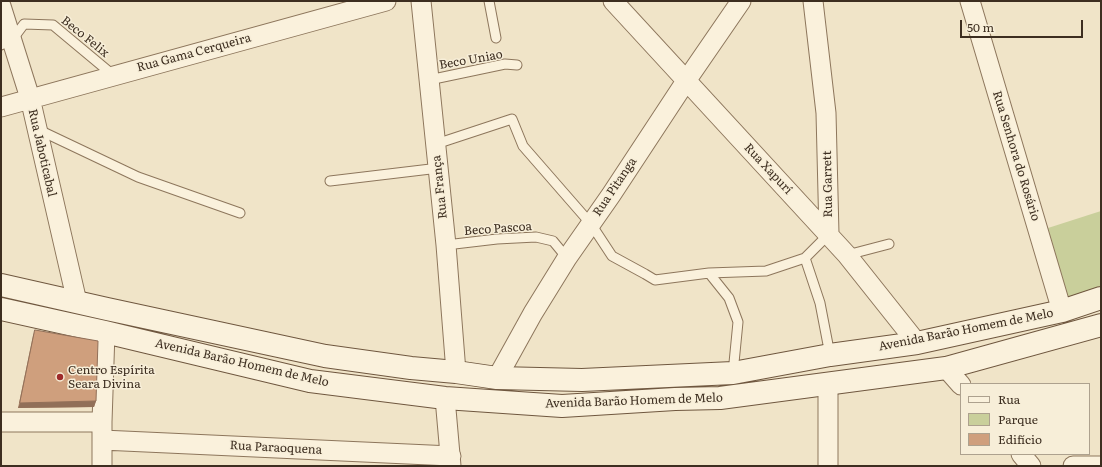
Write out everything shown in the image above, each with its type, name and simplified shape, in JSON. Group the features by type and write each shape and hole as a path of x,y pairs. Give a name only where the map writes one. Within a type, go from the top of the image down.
{"main road":[{"name":"Avenida Barão Homem de Melo","path":"1,285 325,356 497,378 582,380 733,373 830,355 917,343 1062,311 1101,298"},
{"name":"Avenida Barão Homem de Melo","path":"1,309 105,332 310,381 445,398 562,406 675,399 720,398 946,368 1101,325"}],"street":[{"name":"Rua França","path":"421,1 439,168 456,372"},
{"name":"Rua Xapurí","path":"613,1 847,254 917,343"},
{"name":"Rua Pitanga","path":"497,378 533,313 567,258 686,80 741,1"},
{"name":"Rua Garrett","path":"813,1 826,113 829,234"},
{"name":"Rua Senhora do Rosário","path":"970,1 1062,311"},
{"name":"Rua Gama Cerqueira","path":"1,106 381,2"},
{"name":"Rua Jaboticabal","path":"1,6 6,43 30,98 77,302"},
{"path":"102,466 105,332"},
{"path":"946,368 960,384"},
{"path":"828,384 828,466"},
{"path":"445,398 451,461"},
{"name":"Rua Paraoquena","path":"1,422 451,461"},
{"path":"1022,455 1031,466"},
{"path":"1073,466 1101,466"}],"lane":[{"path":"489,1 496,38"},
{"name":"Beco Felix","path":"6,43 24,24 53,25 113,75"},
{"name":"Beco Uniao","path":"429,80 505,64 517,65"},
{"path":"436,144 512,119 523,146 591,224 612,256 655,280 709,273 766,271 805,258 820,302 830,355"},
{"path":"37,130 138,177 240,213"},
{"path":"330,182 439,168"},
{"name":"Rua Garrett","path":"805,258 829,234"},
{"name":"Beco Pascoa","path":"446,246 497,239 536,237 553,241 567,258"},
{"path":"847,254 889,244"},
{"path":"709,273 729,298 738,322 733,373"}],"green space":[{"path":"1101,211 1101,289 1066,300 1048,228"}],"building":[{"name":"Centro Espírita Seara Divina","path":"35,330 98,341 96,401 20,403"}],"place":[{"name":"Centro Espírita Seara Divina","path":"60,377"}]}
